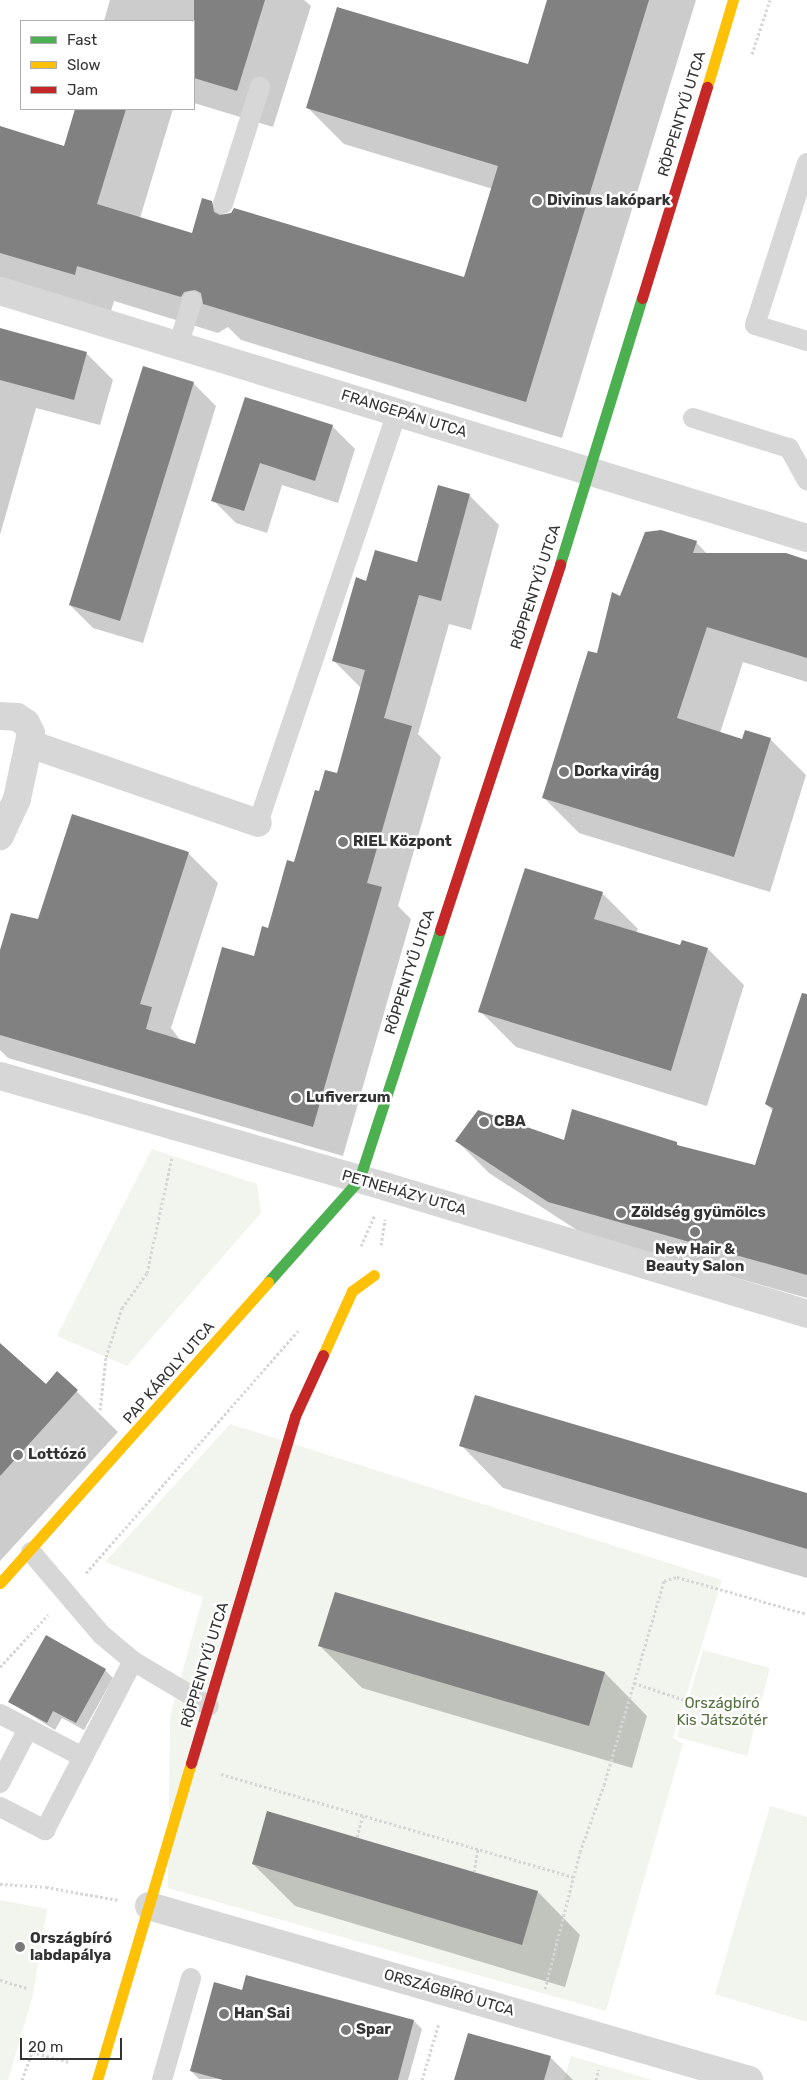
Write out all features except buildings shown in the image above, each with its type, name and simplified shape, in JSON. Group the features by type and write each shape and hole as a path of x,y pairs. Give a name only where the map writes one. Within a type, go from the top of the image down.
{"street":[{"name":"RÖPPENTYŰ UTCA","path":"359,1180 590,470 733,0"},
{"name":"FRANGEPÁN UTCA","path":"0,291 590,470 807,538"},
{"path":"0,716 16,717 26,723 31,733 17,799 0,836"},
{"path":"30,744 258,823"},
{"name":"PETNEHÁZY UTCA","path":"0,1076 387,1187 807,1314"},
{"name":"PAP KÁROLY UTCA","path":"0,1583 31,1552 359,1180"},
{"name":"RÖPPENTYŰ UTCA","path":"98,2075 295,1416 352,1291 374,1275"},
{"name":"ORSZÁGBÍRÓ UTCA","path":"149,1906 749,2080"}],"lane":[{"path":"223,204 260,87"},
{"path":"807,164 755,325 807,341"},
{"path":"178,346 192,301"},
{"path":"258,823 397,412"},
{"path":"693,418 789,448 807,480"},
{"path":"31,1552 102,1635 133,1662 209,1706"},
{"path":"0,1807 45,1830 133,1662"},
{"path":"0,1714 83,1757"},
{"path":"0,1783 28,1729"},
{"path":"162,2080 191,1978"}],"path":[{"path":"100,1410 106,1356 122,1308 146,1273 172,1156"},
{"path":"374,1275 380,1252 387,1187"},
{"path":"537,2019 573,1877 664,1581 677,1577 807,1614"},
{"path":"634,1683 688,1701"},
{"path":"191,1765 573,1877"},
{"path":"356,1837 364,1816"},
{"path":"474,1872 478,1850"},
{"path":"0,1884 46,1887 149,1906"},
{"path":"0,1980 27,1988"},
{"path":"422,2080 447,1993"},
{"path":"22,2080 32,2052 98,2075"}],"green space":[{"path":"152,1149 257,1184 261,1213 127,1366 57,1336"},
{"path":"230,1424 722,1580 673,1738 683,1744 606,2011 168,1888 170,1717 203,1597 105,1562"},
{"name":"Országbíró Kis Játszótér","path":"703,1650 770,1668 747,1756 677,1737"},
{"path":"770,1806 807,1817 807,2022 715,1994"},
{"name":"Országbíró labdapálya","path":"0,1900 47,1909 33,1995 8,2080 0,2080"},
{"path":"571,2056 652,2080 564,2080"}],"traffic: fast":[{"path":"560,564 642,298"},
{"path":"268,1282 359,1180 440,930"}],"traffic: slow":[{"path":"707,87 733,0"},
{"path":"323,1355 352,1291 374,1275"},
{"path":"0,1583 268,1282"},
{"path":"97,2080 191,1763"}],"traffic: jam":[{"path":"642,298 707,87"},
{"path":"440,930 560,564"},
{"path":"191,1763 295,1416 323,1355"}],"place":[{"name":"Divinus lakópark","path":"537,201"},
{"name":"Dorka virág","path":"564,772"},
{"name":"RIEL Központ","path":"343,842"},
{"name":"Lufiverzum","path":"296,1098"},
{"name":"CBA","path":"484,1122"},
{"name":"Zöldség gyümölcs","path":"621,1213"},
{"name":"New Hair & Beauty Salon","path":"695,1232"},
{"name":"Lottózó","path":"18,1455"},
{"name":"Országbíró labdapálya","path":"20,1947"},
{"name":"Han Sai","path":"224,2014"},
{"name":"Spar","path":"346,2030"}]}
